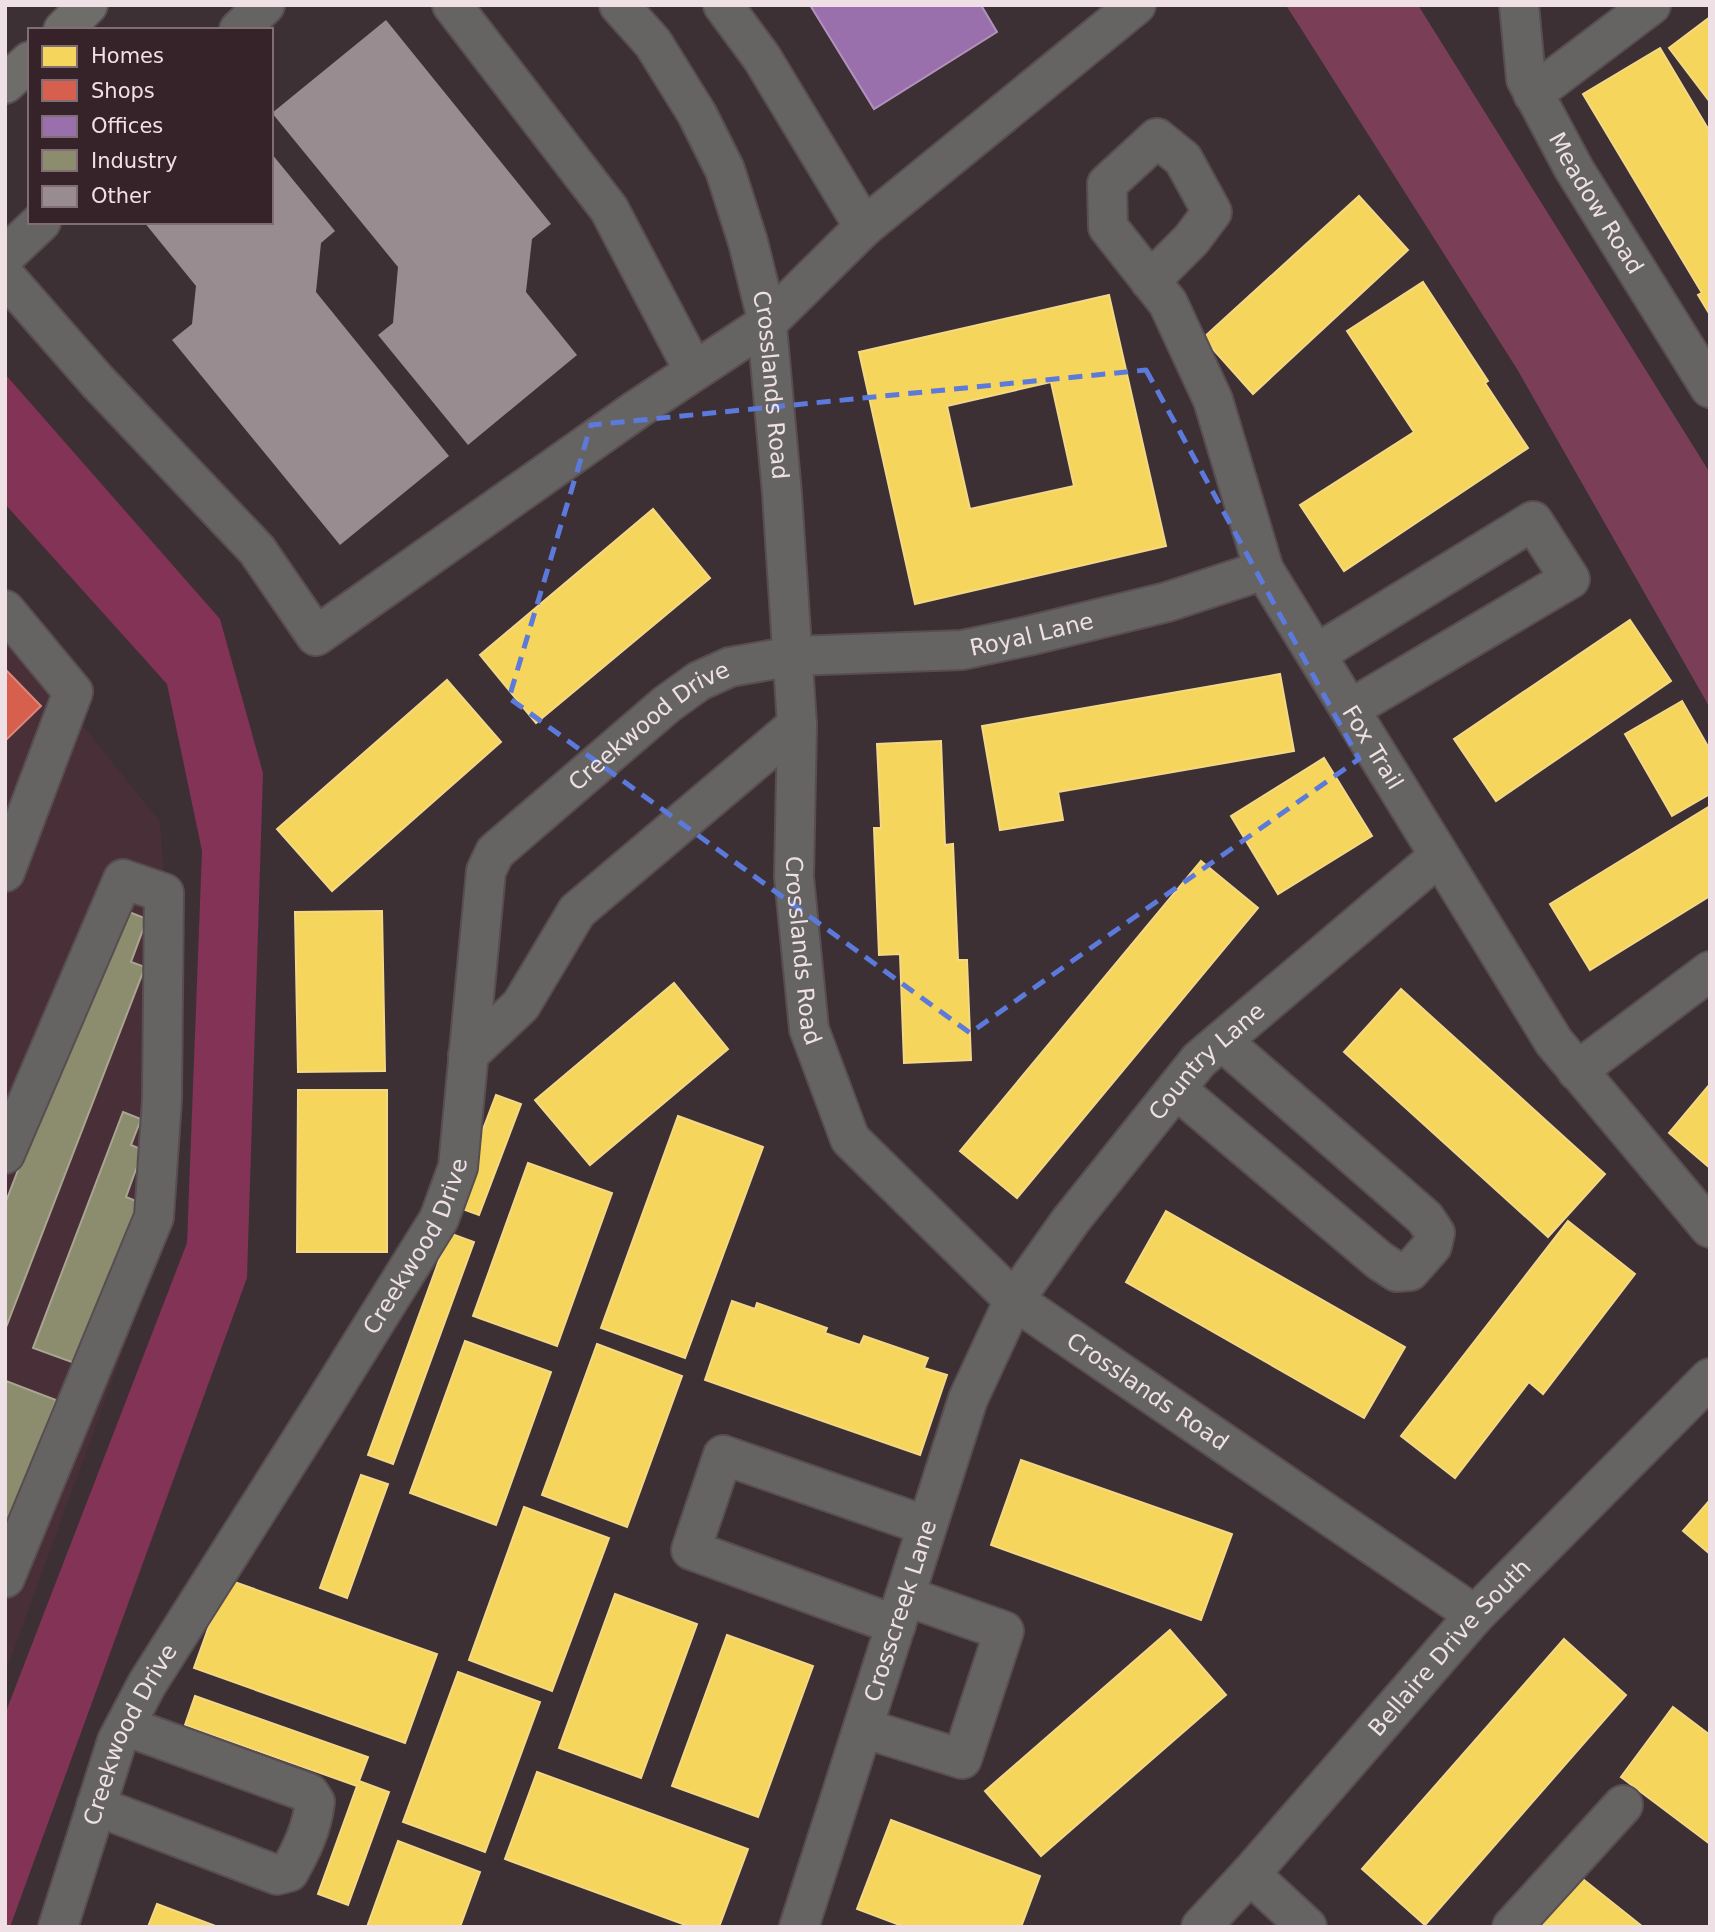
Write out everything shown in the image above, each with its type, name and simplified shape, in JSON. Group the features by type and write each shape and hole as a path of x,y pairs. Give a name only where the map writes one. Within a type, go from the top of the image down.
{"main road":[{"path":"65,28 88,5"},
{"path":"5,84 28,63"}],"street":[{"path":"241,28 265,5"},
{"path":"452,5 609,209 694,371"},
{"name":"Crosslands Road","path":"620,5 653,43 697,114 725,170 748,242 767,323 793,656 797,725 794,877 809,1029 850,1139 1014,1300 1475,1615"},
{"path":"723,5 762,58 863,227"},
{"path":"5,276 97,381 257,550 316,636 636,410 767,323 863,227 1136,5"},
{"name":"Meadow Road","path":"1519,5 1526,79 1574,169 1710,388"},
{"path":"1534,94 1651,5"},
{"name":"Fox Trail","path":"1150,281 1191,240 1212,212 1183,159 1157,138 1107,184 1108,227 1150,281 1168,303 1213,400 1264,570 1553,1042 1710,1228"},
{"path":"5,256 39,224"},
{"path":"1316,654 1533,521 1570,579 1350,709"},
{"name":"Royal Lane","path":"793,656 962,650 1167,602 1264,570"},
{"path":"5,610 73,692 5,872"},
{"name":"Creekwood Drive","path":"58,1927 117,1741 147,1684 439,1219 458,1167 486,871 495,852 667,704 699,681 730,667 793,656"},
{"path":"468,1055 521,1005 577,911 797,725"},
{"name":"Country Lane","path":"1014,1300 1071,1220 1199,1060 1438,857"},
{"path":"5,1154 123,879 164,893 162,1099 154,1217 5,1578"},
{"path":"1577,1071 1710,971"},
{"path":"1176,1090 1380,1261 1397,1272 1410,1271 1432,1245 1435,1233 1425,1218 1222,1041"},
{"name":"Crosscreek Lane","path":"799,1927 968,1399 1014,1300"},
{"name":"Bellaire Drive South","path":"1201,1927 1475,1615 1710,1378"},
{"path":"863,1728 962,1759 1004,1631 900,1610 691,1550 723,1455 927,1526"},
{"path":"96,1806 277,1875 289,1872 303,1847 313,1818 315,1802 309,1793 125,1726"},
{"path":"1512,1927 1622,1805"},
{"path":"1250,1874 1307,1927"}],"highlighted area":[{"path":"1146,370 1359,759 970,1033 509,698 591,425"}],"shaded area":[{"path":"1286,5 1418,5 1710,473 1710,708 1517,369"},
{"path":"5,374 220,619 263,773 247,1278 10,1927 5,1927 5,1714 187,1243 202,851 167,684 5,504"},
{"path":"5,629 160,822 174,1013 167,1231 5,1674"}],"building: Homes":[{"path":"1710,17 1710,102 1669,48"},
{"path":"1660,48 1710,132 1710,315 1698,295 1702,293 1583,94"},
{"path":"1359,196 1408,250 1253,394 1203,338"},
{"path":"1423,282 1528,448 1344,571 1300,505 1414,432 1347,331"},
{"path":"1109,295 1166,546 915,604 859,352","holes":["1051,382 1074,486 970,509 947,406"]},
{"path":"653,509 710,578 536,723 480,655"},
{"path":"1630,620 1671,681 1496,801 1454,739"},
{"path":"1280,674 1294,751 1058,792 1063,820 1000,830 982,726"},
{"path":"447,680 501,742 332,891 277,829"},
{"path":"1682,701 1710,750 1710,794 1672,816 1625,734"},
{"path":"941,741 945,845 953,844 958,960 967,960 971,1060 904,1063 900,954 879,955 874,828 881,828 877,744"},
{"path":"1324,758 1372,836 1278,894 1231,816"},
{"path":"1710,806 1710,896 1590,970 1550,904"},
{"path":"1201,861 1258,908 1017,1198 960,1151"},
{"path":"382,911 385,1071 298,1072 295,912"},
{"path":"674,983 728,1049 590,1165 535,1100"},
{"path":"1401,989 1605,1174 1548,1237 1344,1052"},
{"path":"1710,1084 1710,1168 1669,1133"},
{"path":"298,1090 387,1090 387,1252 297,1252"},
{"path":"496,1095 521,1104 479,1215 454,1206"},
{"path":"678,1116 763,1147 685,1358 601,1328"},
{"path":"528,1163 612,1193 557,1346 473,1316"},
{"path":"1166,1211 1405,1347 1364,1418 1126,1282"},
{"path":"1568,1221 1635,1274 1543,1394 1529,1382 1455,1478 1401,1436"},
{"path":"449,1233 474,1242 393,1464 368,1455"},
{"path":"732,1301 755,1309 757,1303 827,1328 825,1333 860,1345 864,1336 928,1358 924,1368 947,1375 920,1455 705,1380"},
{"path":"465,1341 551,1372 496,1525 410,1493"},
{"path":"597,1344 682,1376 627,1527 542,1495"},
{"path":"1021,1460 1232,1534 1201,1620 991,1545"},
{"path":"361,1475 388,1484 347,1598 320,1588"},
{"path":"1710,1500 1710,1554 1683,1531"},
{"path":"524,1507 609,1538 552,1691 469,1660"},
{"path":"226,1579 437,1654 405,1743 194,1668"},
{"path":"615,1594 697,1624 641,1778 559,1748"},
{"path":"1170,1630 1226,1695 1041,1856 985,1791"},
{"path":"727,1635 813,1666 758,1817 672,1786"},
{"path":"1564,1639 1626,1695 1425,1925 1362,1869"},
{"path":"458,1672 540,1702 485,1852 403,1822"},
{"path":"195,1696 368,1757 359,1781 389,1792 348,1905 318,1894 357,1786 185,1725"},
{"path":"1673,1707 1710,1735 1710,1844 1621,1777"},
{"path":"537,1772 748,1849 719,1927 691,1927 505,1859"},
{"path":"891,1820 1040,1876 1021,1927 905,1927 857,1909"},
{"path":"398,1841 480,1872 460,1927 367,1927"},
{"path":"1579,1876 1643,1927 1540,1927"},
{"path":"157,1904 218,1927 148,1927"}],"building: Shops":[{"path":"5,669 41,706 5,741"}],"building: Offices":[{"path":"810,5 981,5 997,32 874,109"}],"building: Industry":[{"path":"119,908 147,919 131,962 145,967 5,1330 5,1204"},
{"path":"123,1112 141,1119 131,1145 143,1150 126,1197 141,1203 80,1365 33,1348"},
{"path":"6,1381 56,1400 5,1532 5,1384"}],"building: Other":[{"path":"386,20 551,224 532,239 526,292 577,355 468,445 378,335 393,323 398,267 273,112"},
{"path":"273,155 335,231 321,243 316,292 449,456 340,545 172,340 192,324 196,286 146,224 273,224"}]}
